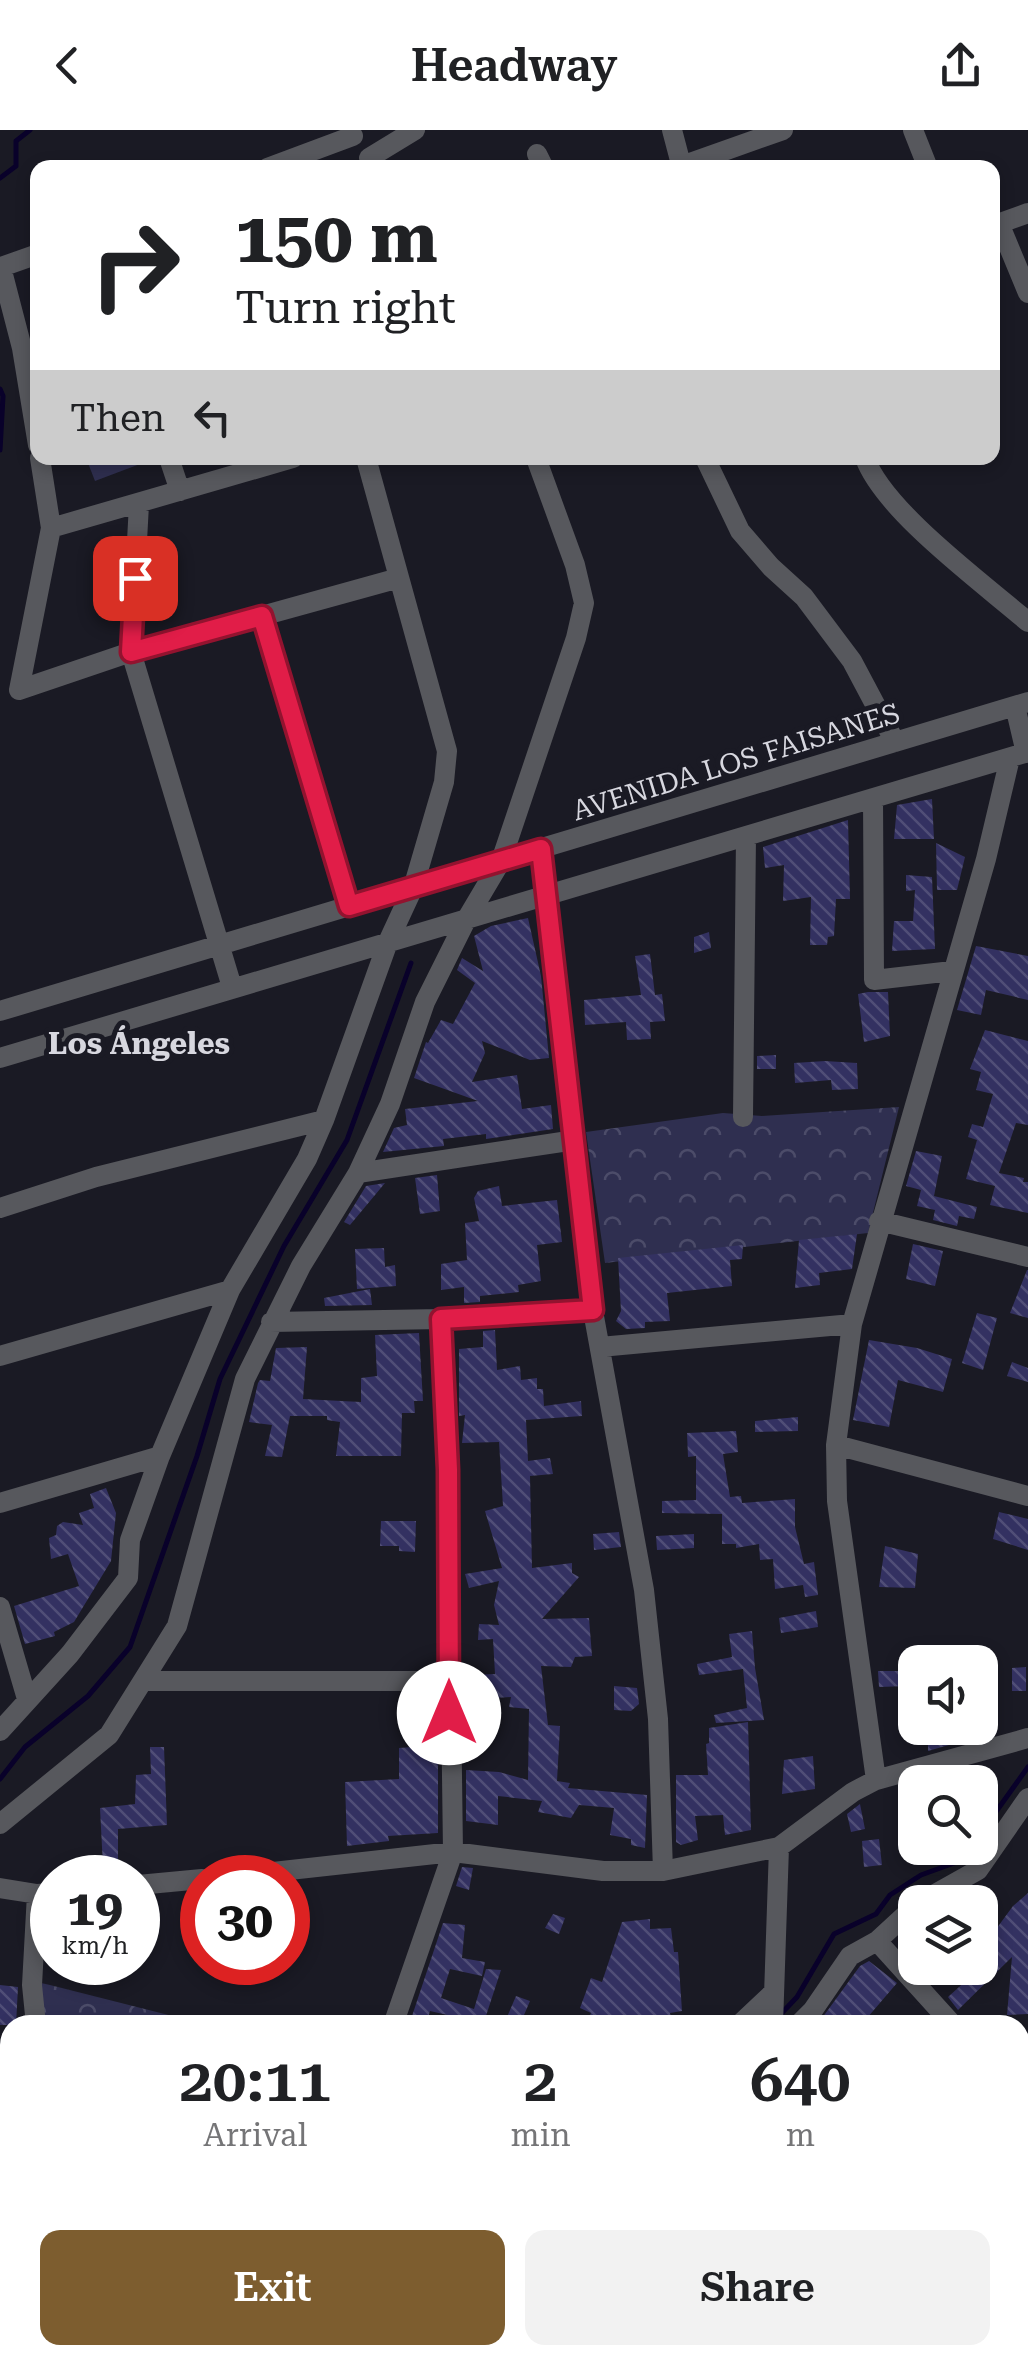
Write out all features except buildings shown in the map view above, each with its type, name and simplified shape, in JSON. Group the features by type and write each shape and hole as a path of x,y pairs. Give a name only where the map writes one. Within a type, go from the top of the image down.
{"street":[{"path":"376,160 415,130"},
{"path":"672,130 679,160"},
{"path":"697,160 784,130"},
{"path":"913,130 925,160"},
{"path":"287,160 351,133 371,160"},
{"path":"1000,224 1028,213"},
{"path":"1000,234 1028,293"},
{"path":"30,257 1,267 30,396"},
{"path":"41,465 51,528 19,690 131,652 399,578"},
{"path":"171,465 180,491"},
{"path":"51,528 270,465"},
{"path":"0,1730 70,1654 128,1578 130,1540 160,1456 230,1290 307,1159 388,942 414,888 444,782 447,750 368,465"},
{"path":"0,1824 109,1735 177,1626 245,1379 272,1322 358,1173 390,1104 425,1002 466,920 502,861 584,603 575,564 539,465"},
{"path":"708,465 740,531 804,597 852,661 896,742"},
{"path":"867,465 891,500 1028,622"},
{"path":"139,504 131,652 232,987"},
{"path":"262,616 349,906"},
{"path":"876,1780 837,1501 836,1445 852,1324 952,971 1021,754 1022,704"},
{"name":"AVENIDA LOS FAISANES","path":"0,1011 1022,704"},
{"path":"0,1058 1021,754"},
{"path":"873,798 874,980 952,971"},
{"path":"743,1116 746,836"},
{"path":"541,849 593,1310 644,1590 658,1719 663,1871"},
{"path":"0,1208 96,1177 324,1120"},
{"path":"358,1173 575,1140"},
{"path":"880,1221 1028,1257"},
{"path":"0,1356 230,1290"},
{"path":"272,1322 441,1319 593,1310"},
{"path":"396,2015 453,1852 448,1470 441,1319"},
{"path":"600,1347 852,1324"},
{"path":"836,1445 1028,1496"},
{"path":"0,1503 160,1456"},
{"path":"0,1607 27,1700"},
{"path":"145,1681 449,1681"},
{"path":"310,1868 453,1852 602,1871 663,1871 780,1847 853,1792 876,1780 1028,1738"},
{"path":"952,1885 978,1870 1028,1798"},
{"path":"773,2015 780,1847"},
{"path":"0,1888 30,1891"},
{"path":"807,2015 850,1956 878,1941 898,1922"},
{"path":"878,1941 945,2015"},
{"path":"32,1985 35,2015"},
{"path":"750,2015 774,1992"}],"green space":[{"path":"89,465 137,465 95,481"},
{"path":"899,1107 868,1233 605,1263 586,1132 723,1113 762,1116"},
{"path":"41,1985 50,1985 168,2015 43,2015"}],"waterway":[{"path":"0,178 16,166 16,141 30,130"},
{"path":"0,389 0,450"},
{"path":"0,1779 25,1747 88,1696 130,1647 220,1379 284,1246 347,1140 411,963"},
{"path":"998,1809 1028,1767"},
{"path":"780,2015 797,1997 834,1934 876,1914 890,1895 921,1875 949,1865"}],"district":[{"name":"Los Ángeles","path":"139,1043"}],"route":[{"path":"135,578 131,652 262,616 349,906 541,849 593,1310 441,1319 448,1470 449,1713"}]}
